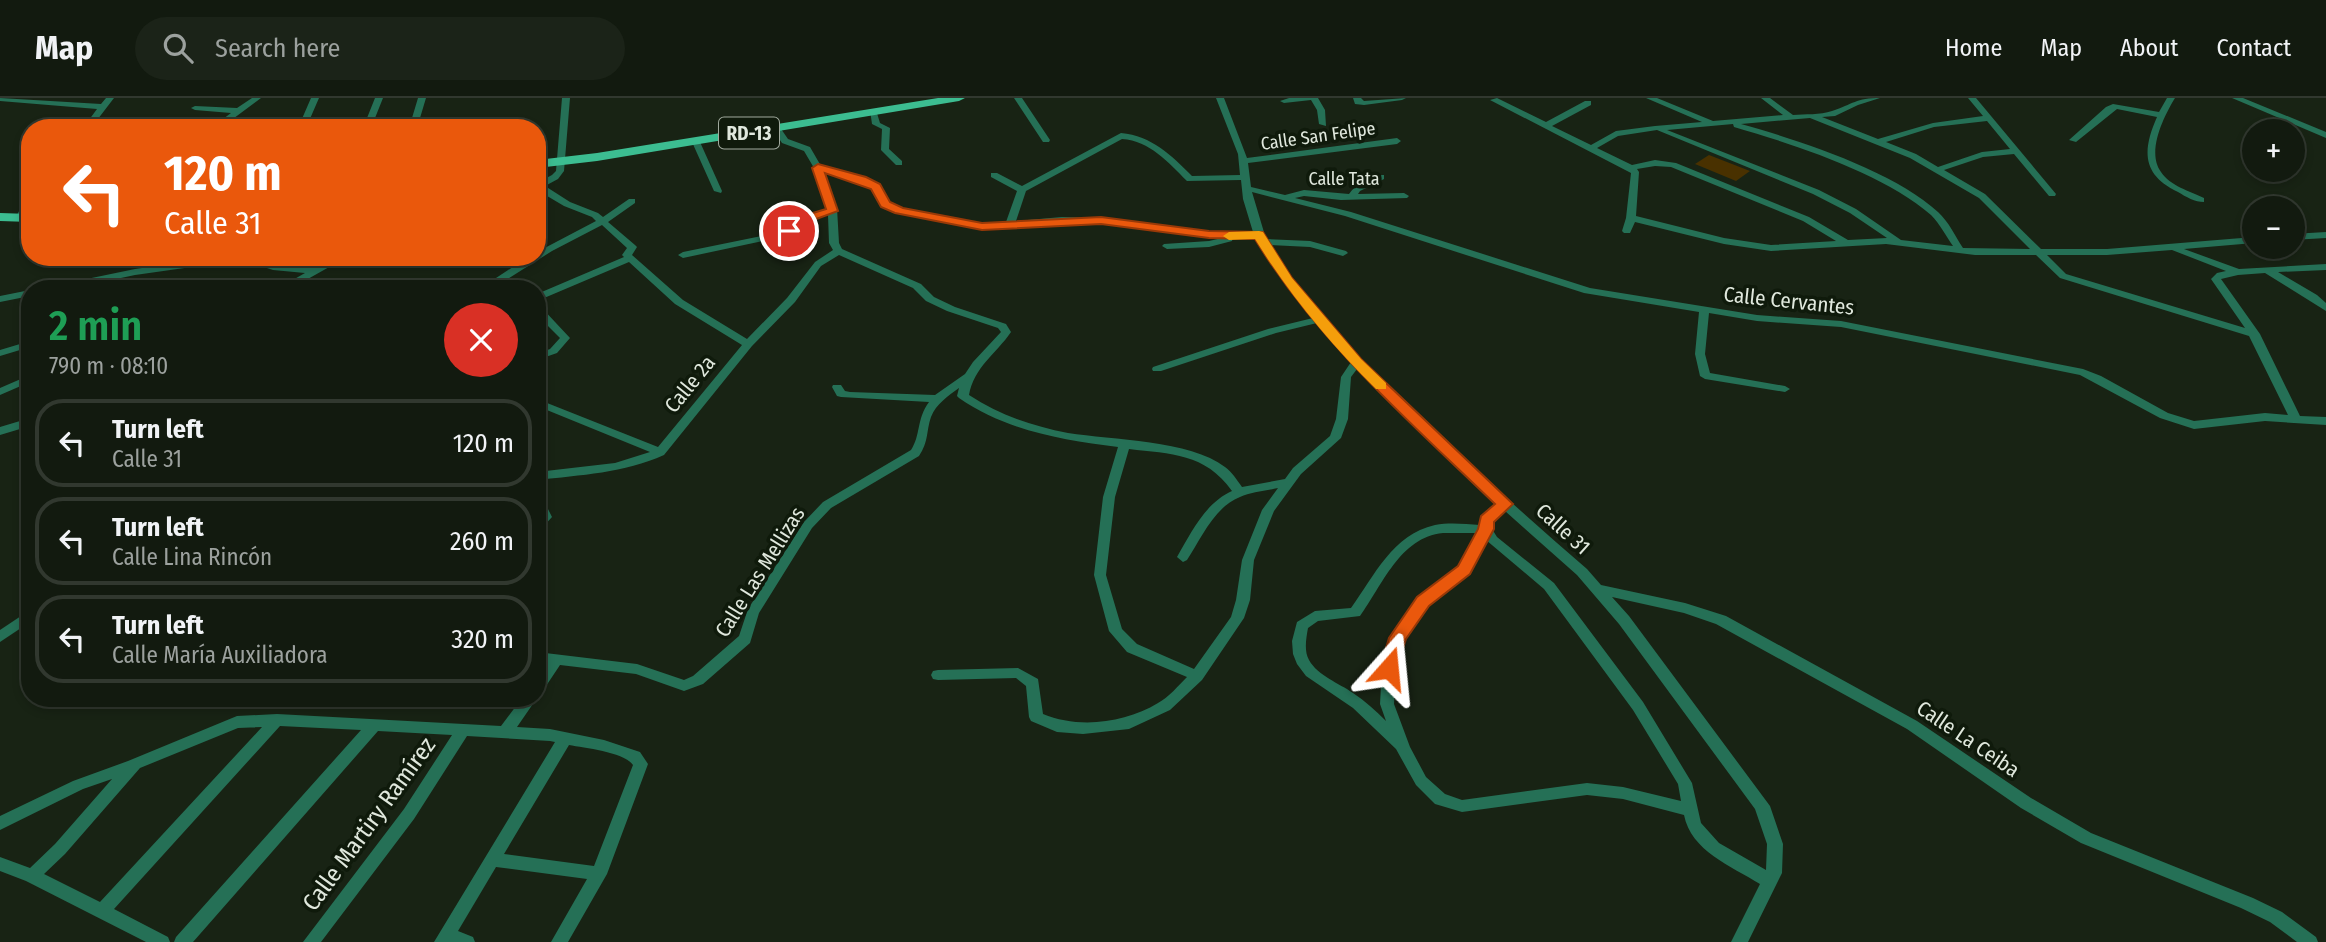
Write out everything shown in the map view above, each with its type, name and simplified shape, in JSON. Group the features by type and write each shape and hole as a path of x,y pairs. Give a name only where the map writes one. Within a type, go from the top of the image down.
{"main road":[{"name":"RD-13","path":"546,163 696,142 959,98"},
{"path":"0,217 21,218"}],"street":[{"path":"93,119 110,98"},
{"path":"229,119 257,98"},
{"path":"306,119 315,98"},
{"path":"371,119 379,98"},
{"path":"415,119 422,98"},
{"path":"546,182 560,171 566,98"},
{"path":"1018,98 1046,140"},
{"name":"Calle 31","path":"1220,98 1243,161 1261,239 1287,280 1356,362 1505,504 1582,572 1624,620 1762,806 1775,844 1774,873 1739,942"},
{"path":"1284,101 1312,98 1321,110 1323,124"},
{"path":"1357,98 1364,103 1402,98"},
{"path":"1650,98 1714,124"},
{"path":"1765,98 1792,118"},
{"path":"1591,148 1616,135 1655,128 1832,114 1855,103 1876,98"},
{"path":"1972,98 2052,194"},
{"path":"2171,98 2159,116 2151,155 2155,170 2176,187 2201,200"},
{"path":"2236,98 2326,135"},
{"path":"0,99 102,107"},
{"path":"1493,100 1631,168 1634,172 1631,218 1627,231"},
{"path":"1545,127 1588,103"},
{"path":"2073,140 2116,106 2159,116"},
{"path":"195,108 239,111"},
{"path":"873,112 876,124 886,128 885,150 900,163"},
{"path":"1812,116 1913,156 1982,197 2041,251 2063,276 2071,280 2255,334"},
{"path":"1878,142 1933,125 1988,118"},
{"path":"1728,122 1838,160 1891,185 1936,215 1960,250"},
{"path":"776,128 785,141 807,149 818,168 832,211 834,243 838,251"},
{"path":"1655,128 1816,192 1853,211 1900,243"},
{"name":"Calle Cervantes","path":"1022,190 1125,136 1146,141 1164,152 1190,179 1246,183 1588,291 1704,310 1841,324 2083,372 2158,414 2194,425 2265,418 2326,421"},
{"name":"Calle San Felipe","path":"1243,161 1397,141"},
{"path":"696,142 718,191"},
{"path":"1937,170 1982,155 2016,151"},
{"path":"1631,168 1655,163 1673,165 1806,219 1846,243"},
{"path":"818,168 876,186 885,204 900,211 982,227 1101,220 1310,244 1343,253"},
{"path":"994,175 1022,190 1010,225"},
{"path":"1352,196 1357,189 1381,177"},
{"path":"546,191 601,220 632,247 627,256 679,302 748,344"},
{"name":"Calle Tata","path":"1284,197 1311,193 1404,196"},
{"path":"546,250 621,211 632,201"},
{"path":"682,255 779,234 807,218 832,211"},
{"path":"1631,218 1724,241 1771,248 1900,243 1960,250 2107,252 2242,241"},
{"path":"2305,236 2326,234"},
{"path":"1167,246 1224,242 1234,236"},
{"path":"2169,246 2238,272"},
{"name":"Calle 2a","path":"546,478 552,474 603,470 643,461 660,452 748,344 791,300 818,264 838,251"},
{"name":"Calle Las Mellizas","path":"546,657 637,669 684,686 698,681 745,639 753,612 808,525 827,505 897,466 923,444 925,418 938,399 968,377 970,370 1003,338 1006,332 1002,326 951,309 930,299 917,286 838,251"},
{"path":"546,294 630,258"},
{"path":"96,280 178,266"},
{"path":"270,266 315,271"},
{"path":"298,280 325,266"},
{"path":"500,280 521,266"},
{"path":"2295,418 2255,334 2239,306 2217,279 2220,275 2238,272 2326,267"},
{"path":"2267,270 2313,296 2326,308"},
{"path":"0,299 21,295"},
{"path":"2313,296 2326,296"},
{"path":"1704,310 1700,354 1705,376 1785,389"},
{"path":"546,318 565,338 561,346 546,356"},
{"path":"1157,369 1272,331 1320,319"},
{"path":"0,353 21,347"},
{"path":"939,675 1018,673 1033,683 1036,717 1057,726 1083,729 1129,723 1165,706 1197,677 1237,618 1243,600 1248,560 1268,510 1285,483 1335,438 1342,419 1346,377 1356,362"},
{"path":"968,377 963,396 994,414 1032,427 1188,453 1221,469 1240,492"},
{"path":"0,392 21,382"},
{"path":"837,387 841,394 938,399"},
{"path":"546,406 660,452"},
{"path":"0,430 21,424"},
{"path":"1125,444 1109,496 1100,575 1116,631 1132,648 1197,677"},
{"path":"546,472 552,474"},
{"path":"1183,558 1214,511 1230,495 1285,483"},
{"path":"1505,504 1486,520 1486,529 1464,570 1423,602 1398,638 1389,668 1387,704 1403,748 1421,781 1440,799 1462,806 1587,789 1623,793 1692,810"},
{"path":"1403,748 1349,697 1312,676 1303,657 1302,626 1315,616 1355,613 1383,568 1405,544 1421,534 1438,529 1486,529"},
{"path":"1486,529 1493,540 1549,586 1637,706 1685,783 1694,825 1714,848 1770,881"},
{"name":"Calle La Ceiba","path":"1596,589 1685,608 1721,620 1912,725 2026,803 2086,838 2247,903 2276,917 2310,942"},
{"path":"0,637 21,622"},
{"path":"546,675 558,658"},
{"path":"505,732 523,707"},
{"path":"101,912 277,720"},
{"path":"0,823 78,785 237,722 277,720 550,735 635,755 641,764 598,874 559,942"},
{"path":"182,942 374,726"},
{"name":"Calle Martiry Ramírez","path":"310,942 409,814 463,731"},
{"path":"467,942 444,938 565,739"},
{"path":"32,876 69,840 134,764"},
{"path":"493,860 598,874"},
{"path":"0,864 32,876 162,942"}],"shaded area":[{"path":"1709,155 1750,171 1736,181 1695,164"}],"slow traffic":[{"path":"1229,236 1259,235 1287,280 1356,362 1381,386"}],"route":[{"path":"789,231 807,218 832,211 818,168 876,186 885,204 900,211 982,227 1062,220 1101,220 1154,229 1234,236 1259,235 1287,280 1356,362 1505,504 1486,520 1486,529 1464,570 1442,584 1423,602 1398,638 1389,668"}]}
